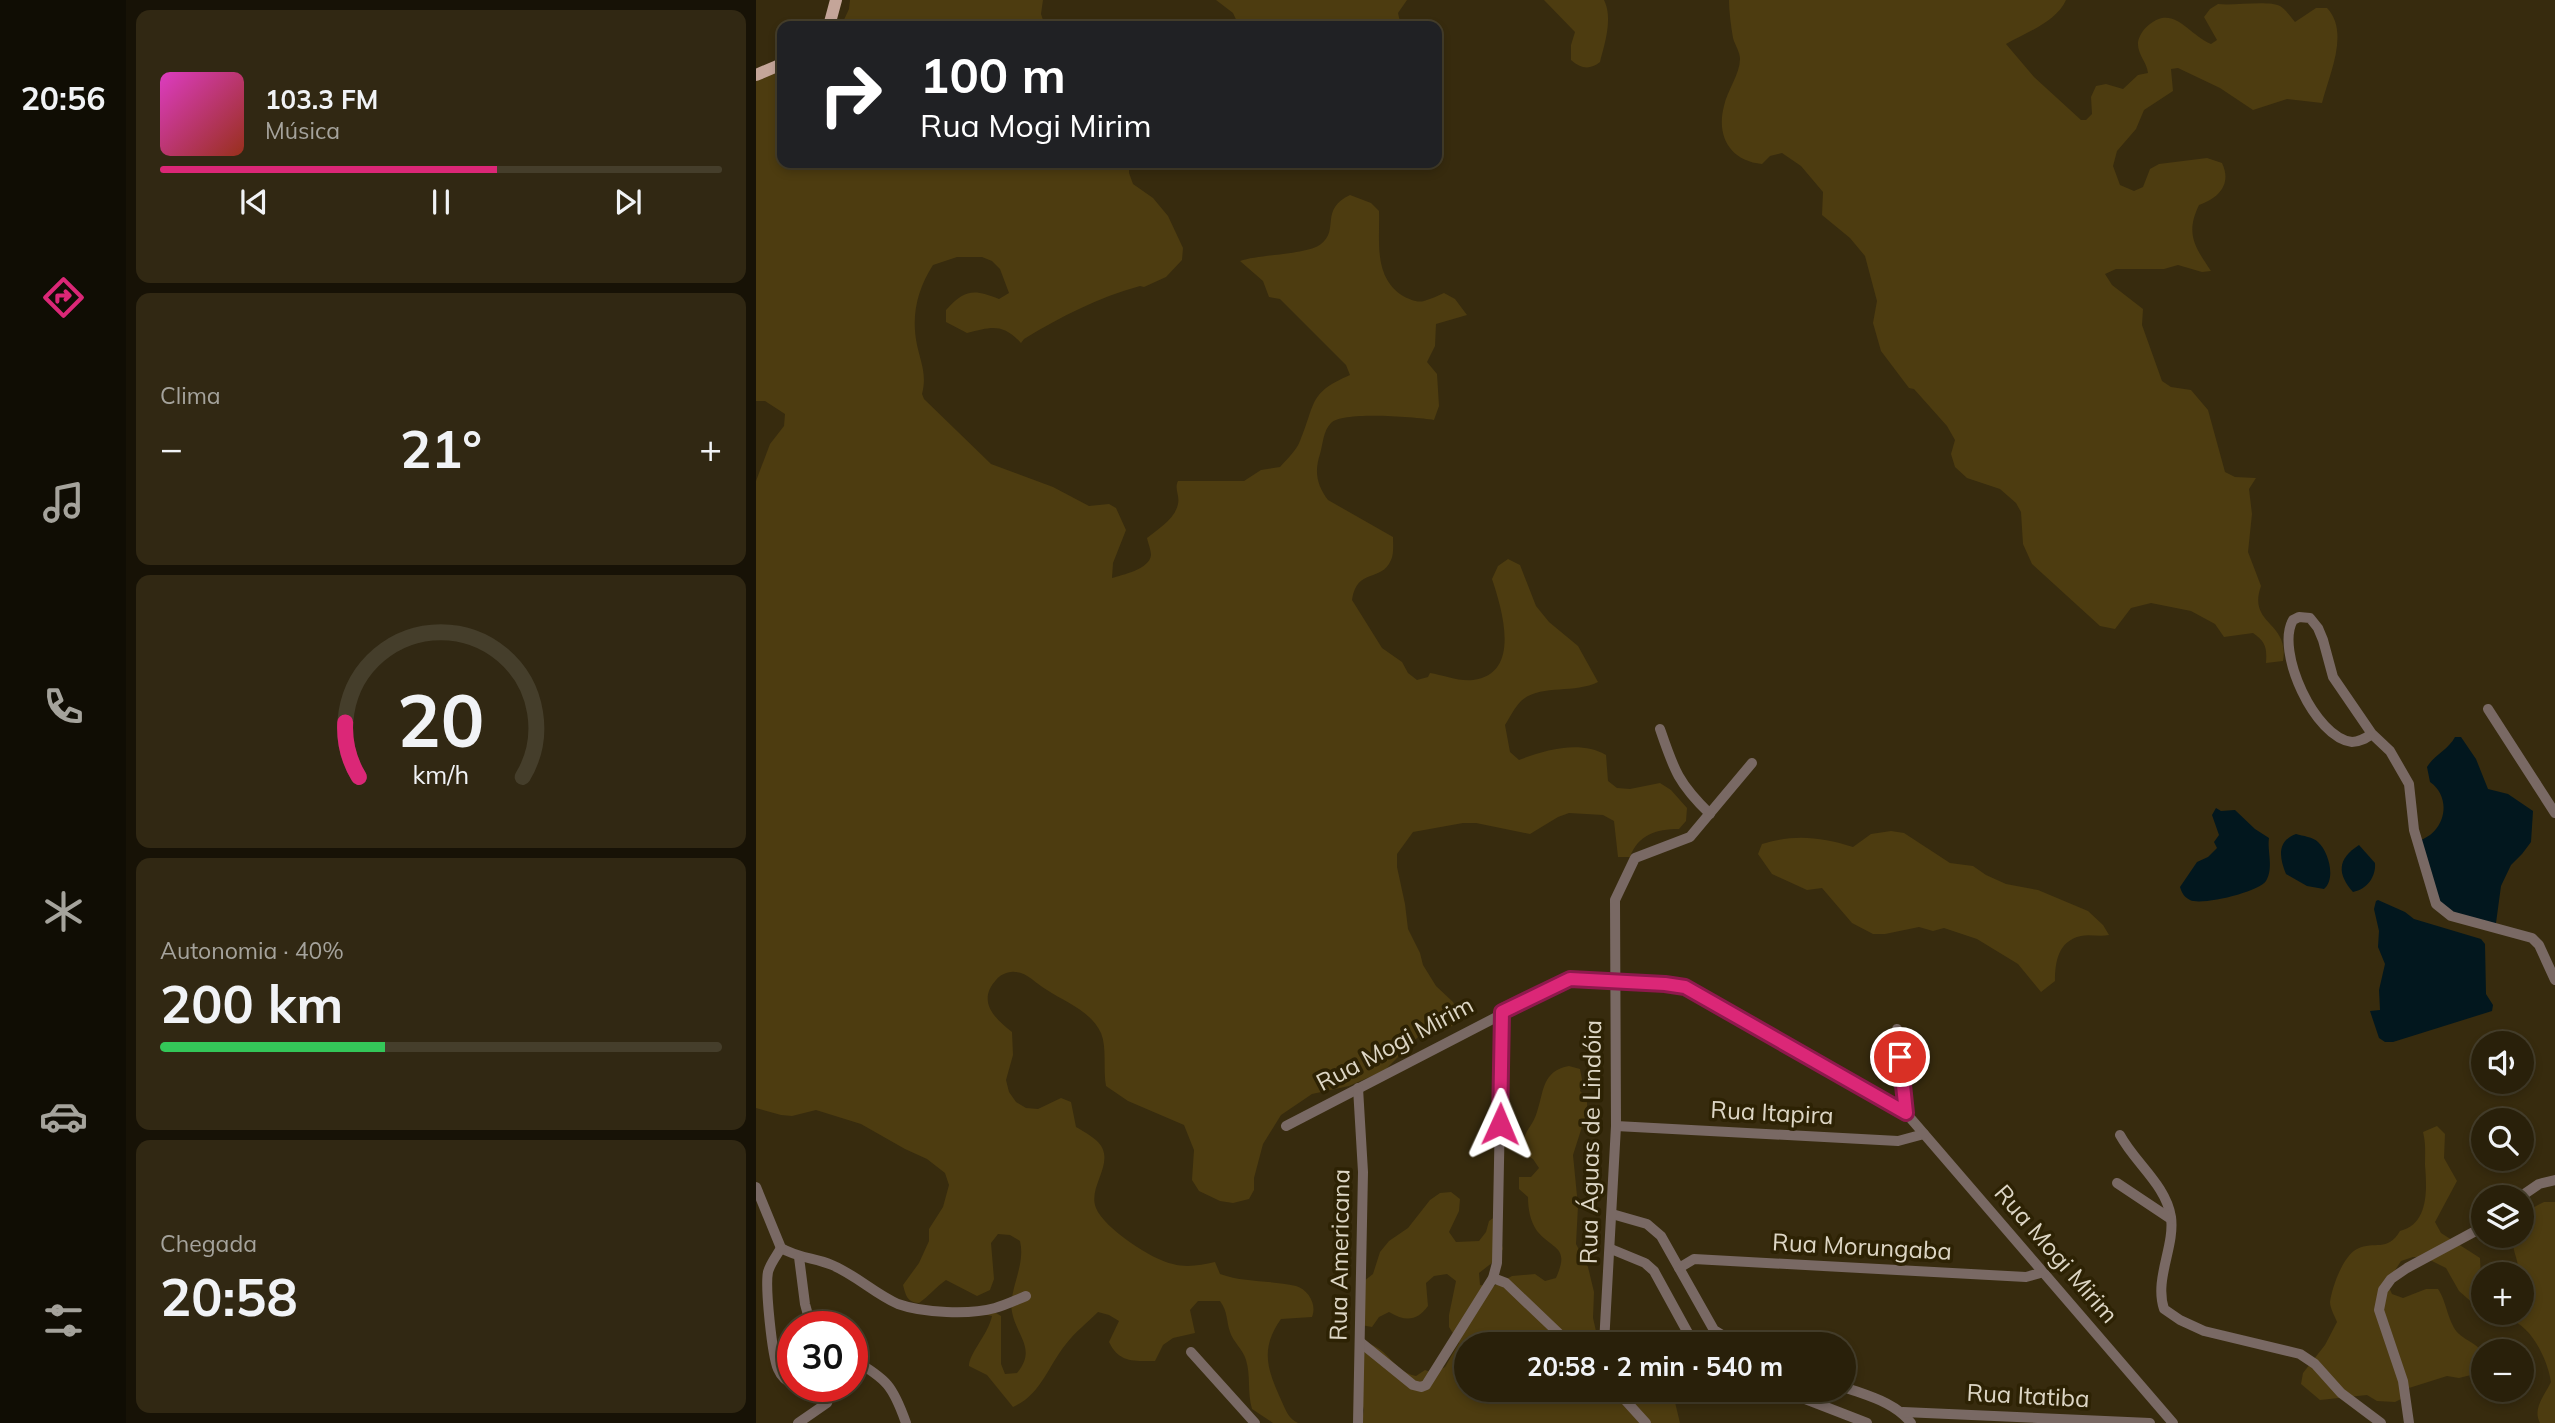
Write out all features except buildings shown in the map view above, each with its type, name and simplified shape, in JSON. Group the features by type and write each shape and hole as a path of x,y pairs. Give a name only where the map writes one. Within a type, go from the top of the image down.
{"main road":[{"path":"830,21 836,0"},
{"path":"756,75 777,66"}],"street":[{"path":"2372,734 2361,741 2351,742 2339,737 2311,709 2290,659 2287,636 2293,620 2300,617 2310,618 2318,628 2333,677 2372,734 2390,751 2409,784 2414,830 2436,904 2451,916 2532,938 2552,960 2555,980"},
{"path":"2488,709 2555,813"},
{"path":"1660,729 1674,770 1687,791 1710,814 1752,763"},
{"name":"Rua Águas de Lindóia","path":"1605,1332 1616,1126 1615,900 1635,858 1690,837 1710,814"},
{"name":"Rua Mogi Mirim","path":"1286,1126 1570,979 1685,987 1906,1113 2171,1420"},
{"path":"1360,1342 1413,1385 1426,1385 1493,1279 1497,1263 1502,1012"},
{"path":"1897,1029 1906,1113"},
{"name":"Rua Americana","path":"1358,1088 1363,1172 1358,1423"},
{"name":"Rua Itapira","path":"1616,1126 1898,1142 1924,1134"},
{"path":"2120,1135 2129,1152 2164,1194 2171,1219 2162,1289 2164,1309 2204,1331 2301,1354 2315,1364 2341,1393 2381,1423"},
{"path":"2534,1188 2555,1180"},
{"path":"2117,1183 2171,1219"},
{"path":"756,1187 781,1248 799,1257 830,1264 897,1303 913,1308 974,1311 995,1308 1026,1296"},
{"path":"1612,1214 1647,1224 1661,1236 1717,1332"},
{"path":"2409,1423 2403,1381 2379,1310 2383,1290 2391,1279 2407,1268 2471,1233"},
{"path":"777,1366 767,1283 768,1270 781,1248"},
{"path":"1611,1249 1645,1263 1654,1271 1687,1332"},
{"path":"799,1257 806,1311"},
{"name":"Rua Morungaba","path":"1679,1268 1694,1259 2026,1277 2044,1272"},
{"path":"1493,1279 1506,1283 1557,1332"},
{"path":"1191,1352 1255,1423"},
{"path":"868,1369 896,1393 906,1423"},
{"path":"1856,1392 1903,1412 1911,1423"},
{"path":"798,1423 827,1402"},
{"path":"1627,1402 1646,1423"},
{"path":"1813,1402 1867,1423"},
{"name":"Rua Itatiba","path":"1903,1412 2153,1423 2171,1420"}],"shaded area":[{"path":"850,0 1043,0 1041,14 1043,21 843,21"},
{"path":"1216,0 1407,0 1398,13 1400,21 1237,21 1233,13"},
{"path":"1544,0 1604,0 1608,23 1600,62 1586,67 1571,60 1571,45 1575,32"},
{"path":"1729,0 2066,0 2048,20 2006,44 2034,77 2081,120 2086,120 2092,114 2091,97 2096,86 2106,84 2123,89 2138,75 2148,73 2138,42 2146,28 2159,19 2174,19 2211,44 2217,40 2204,17 2218,4 2275,4 2295,22 2316,8 2327,8 2334,18 2337,41 2333,67 2322,103 2287,99 2253,110 2220,88 2178,68 2171,69 2173,91 2144,110 2136,129 2117,151 2113,166 2120,185 2134,191 2143,187 2150,169 2159,164 2207,158 2222,163 2225,177 2222,189 2199,205 2192,232 2196,247 2211,271 2202,272 2178,265 2164,269 2116,269 2105,274 2112,285 2143,309 2142,325 2162,381 2171,387 2191,390 2208,410 2225,472 2235,477 2256,478 2249,489 2252,514 2248,552 2261,586 2258,599 2260,609 2281,638 2283,661 2266,663 2265,646 2253,633 2224,637 2215,624 2191,611 2151,603 2131,608 2115,629 2100,626 2032,564 2023,544 2021,512 2016,503 2000,489 1967,478 1955,467 1951,454 1955,440 1947,426 1914,389 1909,388 1881,351 1873,323 1877,301 1865,256 1850,238 1822,215 1823,192 1801,166 1782,153 1770,156 1762,164 1741,158 1728,145 1724,137 1722,117 1740,59 1733,38"},
{"path":"777,66 777,168 1129,168 1133,184 1153,198 1168,216 1183,248 1182,260 1166,277 1080,308 1021,343 1002,329 990,328 967,333 946,322 946,310 965,295 976,293 999,299 1009,293 1000,269 992,261 982,257 957,257 933,265 923,284 915,314 915,334 924,375 924,399 991,464 1053,487 1089,506 1109,504 1116,508 1126,530 1113,563 1112,578 1135,571 1149,560 1151,553 1147,538 1165,523 1176,509 1178,481 1244,481 1261,470 1280,467 1298,445 1315,400 1336,381 1350,375 1346,365 1280,299 1269,297 1263,281 1240,261 1314,248 1326,238 1332,213 1341,201 1350,195 1371,203 1379,211 1382,269 1393,288 1403,296 1419,301 1444,293 1455,299 1467,315 1436,324 1435,346 1427,362 1437,374 1439,406 1434,420 1349,417 1338,419 1326,430 1317,467 1319,484 1324,494 1328,500 1393,537 1393,555 1387,567 1359,583 1352,600 1382,648 1402,662 1408,673 1417,680 1428,677 1430,673 1473,680 1488,675 1498,666 1503,653 1503,623 1492,579 1498,566 1508,559 1520,565 1536,606 1549,622 1578,646 1598,682 1578,688 1537,693 1521,701 1505,725 1510,752 1519,760 1562,748 1596,750 1606,755 1608,781 1617,788 1630,789 1660,783 1671,790 1687,808 1686,821 1679,829 1655,832 1643,838 1630,857 1618,857 1614,821 1603,815 1569,813 1530,834 1476,823 1413,832 1397,854 1408,929 1423,965 1436,986 1453,1002 1459,1014 1455,1024 1444,1031 1419,1036 1386,1069 1349,1086 1312,1094 1281,1115 1263,1144 1254,1178 1254,1190 1249,1199 1233,1203 1220,1201 1199,1191 1192,1180 1194,1150 1184,1125 1128,1101 1106,1086 1103,1039 1097,1025 1084,1013 1019,973 1002,975 990,988 990,1009 1012,1032 1013,1055 1006,1080 1009,1092 1016,1102 1026,1108 1038,1109 1061,1098 1071,1102 1076,1127 1096,1140 1103,1150 1103,1166 1094,1200 1096,1208 1108,1225 1130,1242 1164,1261 1189,1266 1215,1262 1220,1274 1296,1286 1308,1294 1313,1303 1312,1317 1281,1319 1274,1330 1268,1351 1270,1370 1277,1391 1288,1414 1298,1423 1273,1423 1252,1409 1246,1360 1231,1336 1226,1312 1220,1301 1198,1301 1190,1310 1195,1333 1173,1338 1163,1345 1155,1361 1134,1361 1117,1354 1109,1342 1119,1321 1098,1312 1070,1340 1031,1395 1013,1407 987,1375 969,1366 992,1316 983,1314 991,1310 1001,1316 1001,1364 1005,1374 1017,1373 1023,1365 1026,1350 1014,1321 1011,1304 1021,1260 1020,1241 1010,1235 998,1234 991,1243 994,1279 990,1290 977,1296 946,1280 919,1303 909,1300 903,1285 919,1263 929,1241 929,1229 943,1207 949,1185 945,1173 927,1159 861,1124 816,1110 792,1116 756,1108 756,481 770,444 784,426 785,414 765,401 756,401 756,75"},
{"path":"1891,831 1904,833 1950,863 1973,866 2006,884 2038,890 2088,911 2109,935 2081,936 2067,942 2059,953 2055,981 2041,992 2018,964 1977,939 1944,928 1933,931 1919,927 1873,934 1852,923 1822,888 1807,890 1772,874 1758,854 1762,844 1785,839 1819,839 1853,847 1871,834"},
{"path":"1569,1066 1580,1069 1580,1091 1587,1098 1587,1111 1573,1155 1578,1206 1576,1244 1588,1267 1594,1292 1593,1318 1597,1332 1454,1332 1454,1335 1449,1327 1449,1315 1456,1281 1447,1274 1434,1276 1426,1283 1428,1306 1420,1315 1406,1318 1389,1312 1379,1317 1372,1327 1361,1325 1355,1314 1364,1281 1373,1274 1380,1252 1389,1241 1408,1228 1430,1200 1440,1193 1451,1192 1460,1199 1459,1211 1449,1232 1456,1242 1479,1241 1486,1232 1489,1221 1499,1214 1503,1249 1497,1259 1479,1273 1480,1285 1492,1287 1512,1276 1535,1274 1545,1281 1556,1278 1561,1254 1537,1231 1530,1214 1528,1197 1519,1189 1519,1177 1531,1177 1539,1168 1533,1159 1523,1153 1523,1141 1535,1118 1549,1077"},
{"path":"2437,1126 2445,1134 2444,1158 2457,1181 2435,1222 2441,1233 2480,1258 2480,1262 2471,1262 2471,1302 2459,1291 2446,1268 2424,1257 2401,1261 2387,1283 2392,1294 2403,1298 2426,1289 2438,1289 2455,1330 2471,1343 2471,1375 2459,1378 2447,1376 2409,1388 2401,1399 2395,1402 2377,1401 2367,1395 2320,1400 2301,1384 2303,1373 2325,1345 2337,1322 2330,1302 2339,1272 2347,1258 2357,1249 2390,1242 2400,1231 2416,1221 2421,1213 2426,1195 2423,1132"},
{"path":"2544,1202 2555,1202 2555,1423 2540,1423 2540,1402 2551,1382 2538,1346 2521,1325 2534,1325 2534,1262 2517,1262 2514,1248 2534,1248 2534,1207"},
{"path":"1370,1344 1408,1374 1416,1376 1425,1370 1433,1373 1445,1367 1454,1352 1454,1402 1675,1402 1680,1423 1355,1423 1362,1421 1364,1410 1361,1399 1361,1352"}],"water":[{"path":"2455,737 2461,737 2476,759 2488,789 2508,794 2533,811 2531,842 2511,865 2501,886 2496,923 2488,925 2438,906 2417,841 2434,832 2443,816 2442,798 2430,782 2427,767"},
{"path":"2216,808 2221,811 2235,810 2269,838 2268,876 2261,885 2242,893 2217,900 2190,900 2180,887 2197,862 2208,857 2217,848 2214,842 2219,835 2212,815"},
{"path":"2296,834 2316,840 2322,846 2330,866 2330,879 2324,889 2307,886 2286,874 2281,850 2285,841"},
{"path":"2359,845 2375,863 2375,868 2366,885 2353,892 2344,879 2342,867 2343,861"},
{"path":"2378,900 2414,919 2481,939 2485,944 2486,994 2493,1005 2492,1011 2393,1042 2385,1042 2379,1038 2370,1011 2380,1010 2379,990 2385,964 2378,947 2379,931 2374,909"}],"route":[{"path":"1500,1124 1502,1012 1570,979 1685,987 1906,1113 1900,1057"}]}
